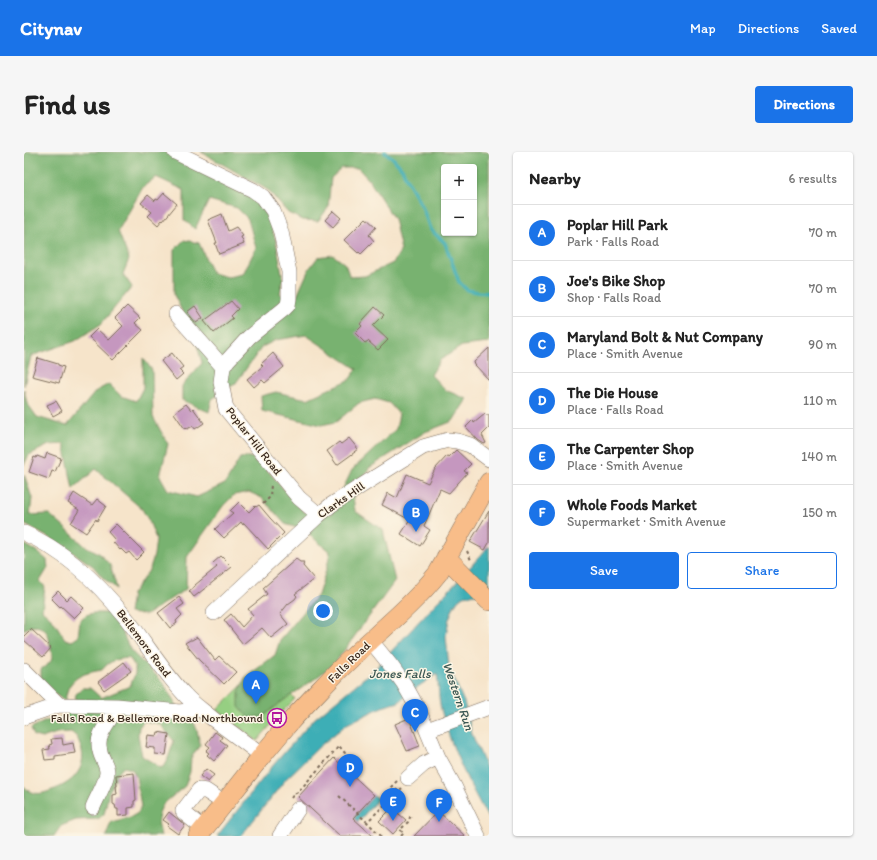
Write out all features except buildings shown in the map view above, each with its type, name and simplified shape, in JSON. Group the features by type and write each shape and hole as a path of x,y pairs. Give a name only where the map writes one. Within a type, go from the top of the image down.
{"main road":[{"name":"Falls Road","path":"201,833 291,721 332,677 376,646 399,615 422,592 438,573 489,482"},
{"path":"446,557 489,601"}],"street":[{"path":"175,152 253,190 263,197 273,212 281,232 289,272 288,305 249,338 223,367 176,314"},
{"name":"Poplar Hill Road","path":"223,367 221,382 226,409 299,498 319,515"},
{"name":"Clarks Hill","path":"214,613 331,505 423,447 448,440 457,441 470,445 489,460"},
{"name":"Bellemore Road","path":"24,532 39,540 79,569 99,588 126,619 176,685 187,697 200,709 262,756"},
{"path":"376,646 404,684 419,711 438,757 478,836"},
{"path":"24,670 59,705"},
{"path":"24,717 59,705 117,706 180,712 200,709"},
{"path":"93,807 107,773 106,766 100,753 98,744 99,738 117,706"},
{"path":"427,730 486,709"},
{"path":"408,778 424,764 438,757"},
{"path":"201,833 183,811 199,790 206,791 224,803"},
{"path":"280,836 298,809"}],"path":[{"path":"263,504 270,497 271,482 274,477 279,474"},
{"path":"298,809 288,801 317,772 339,746 345,753 354,759"},
{"path":"367,822 398,791"},
{"path":"339,796 381,836"},
{"path":"428,797 433,797 440,804 452,806"},
{"path":"401,836 404,833 400,830 408,822 411,815"}],"green space":[{"path":"24,152 164,152 240,185 266,210 276,241 283,279 280,294 296,298 309,269 318,257 333,255 345,264 350,277 365,276 393,263 401,250 394,219 369,180 358,168 342,168 331,178 328,208 318,221 303,220 288,213 268,190 201,152 489,152 489,343 462,346 440,360 431,375 445,390 467,399 453,421 425,432 369,468 353,496 355,511 383,530 395,581 335,663 264,716 249,718 239,707 239,692 245,678 275,655 280,640 318,595 330,552 304,530 285,524 262,498 249,492 234,495 223,506 187,557 186,589 146,615 129,613 132,594 150,569 154,555 156,539 149,521 142,509 96,469 73,489 64,444 49,445 29,455 24,465 24,389 27,403 37,417 67,426 96,391 109,384 121,396 136,401 143,388 143,358 152,370 153,417 168,444 160,476 168,490 197,497 225,484 240,458 256,457 304,512 331,514 352,470 396,429 399,414 389,403 375,399 359,403 336,422 321,425 262,411 261,396 276,392 307,399 349,380 357,369 306,335 276,340 262,347 235,384 212,399 209,412 182,400 182,386 202,363 195,337 174,295 174,250 184,240 199,243 212,273 228,277 243,274 256,248 248,219 237,208 209,200 195,229 184,220 184,190 156,177 143,187 118,231 129,259 123,274 132,287 101,324 75,341 31,356 24,386"},
{"path":"24,474 32,498 30,515 49,514 85,546 99,553 110,565 117,589 103,578 93,566 62,545 24,524"},
{"path":"24,544 47,560 48,568 40,581 45,587 42,610 53,620 65,639 72,641 78,637 80,620 86,615 93,613 108,613 115,618 131,651 163,682 175,703 177,710 173,714 194,723 200,745 191,758 190,772 185,786 162,806 159,813 158,821 161,836 106,836 111,822 131,817 138,813 141,807 136,776 132,769 124,767 118,772 109,792 104,814 98,819 76,820 61,826 54,836 24,836 24,786 30,792 39,793 47,792 66,784 80,769 83,755 78,740 71,732 57,733 42,738 34,736 31,728 46,721 59,719 66,715 73,705 76,694 82,688 90,688 101,698 130,686 135,669 129,658 114,661 102,670 84,674 73,681 69,687 65,701 41,685 41,669 49,663 52,658 48,635 44,629 38,626 24,630","holes":["144,721 160,724 174,741 166,764 161,768 142,756 138,735 139,727"]},
{"path":"263,664 295,699 257,741 217,710"}],"water":[{"path":"489,546 489,584 476,594 463,596 458,600 449,619 446,636 449,667 464,702 472,734 489,774 489,820 468,781 456,755 446,727 439,698 437,674 399,702 382,707 347,724 320,746 286,779 241,836 217,836 275,763 314,719 376,668"},
{"path":"374,795 378,799 358,822 354,818"}],"waterway":[{"path":"385,152 392,157 403,170 422,206 430,229 445,243 459,282 467,290 489,293"}],"place":[{"name":"Joe's Bike Shop","path":"416,532"},
{"name":"Poplar Hill Park","path":"256,704"},
{"name":"Falls Road & Bellemore Road Northbound","path":"277,718"},
{"name":"Maryland Bolt & Nut Company","path":"415,732"},
{"name":"The Die House","path":"350,787"},
{"name":"The Carpenter Shop","path":"393,821"},
{"name":"Whole Foods Market","path":"439,822"}],"water label":[{"name":"Jones Falls","path":"400,673"},
{"name":"Western Run","path":"459,696"}]}
